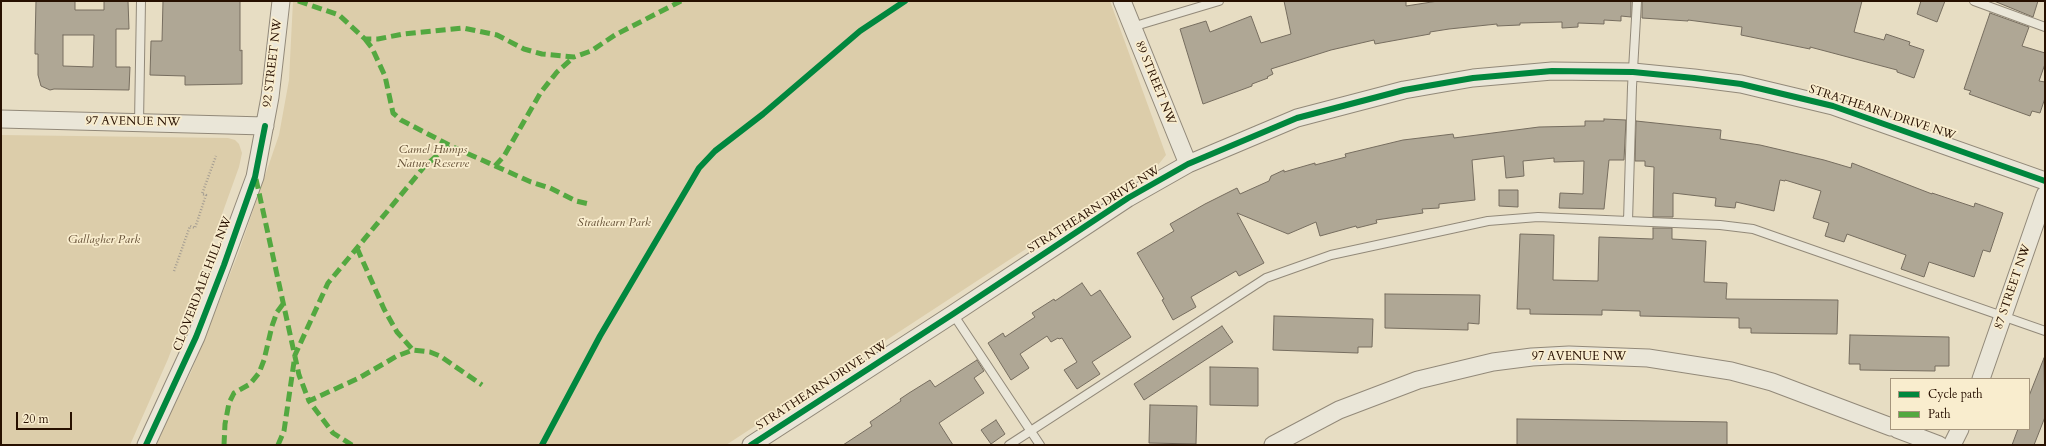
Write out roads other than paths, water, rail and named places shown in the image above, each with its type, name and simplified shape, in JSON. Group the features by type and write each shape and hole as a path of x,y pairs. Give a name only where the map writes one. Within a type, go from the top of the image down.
{"street":[{"name":"92 STREET NW","path":"265,126 281,1"},
{"name":"89 STREET NW","path":"1122,1 1188,164"},
{"name":"STRATHEARN DRIVE NW","path":"751,445 1128,198 1188,164 1298,118 1404,90 1473,78 1552,72 1633,72 1741,84 1833,106 2045,181"},
{"name":"97 AVENUE NW","path":"1,119 265,126"},
{"name":"CLOVERDALE HILL NW","path":"146,445 196,337 224,265 255,177 265,126"},
{"name":"87 STREET NW","path":"1981,378 2004,317 2045,195"},
{"name":"97 AVENUE NW","path":"1273,445 1339,410 1418,380 1493,362 1532,357 1569,355 1648,358 1731,371 1772,382 1890,427"},
{"path":"1900,430 1939,445"},
{"path":"1952,445 1960,430"}],"lane":[{"path":"139,123 141,1"},
{"path":"1132,27 1219,1"},
{"path":"1628,221 1637,1"},
{"path":"1974,1 2045,27"},
{"path":"1009,445 1266,278 1330,256 1488,221 1538,217 1720,225 1753,229 2045,331"},
{"path":"953,314 1040,445"}],"park label":[{"name":"Camel Humps Nature Reserve","path":"433,157"},
{"name":"Strathearn Park","path":"614,223"},
{"name":"Gallagher Park","path":"104,240"}]}
